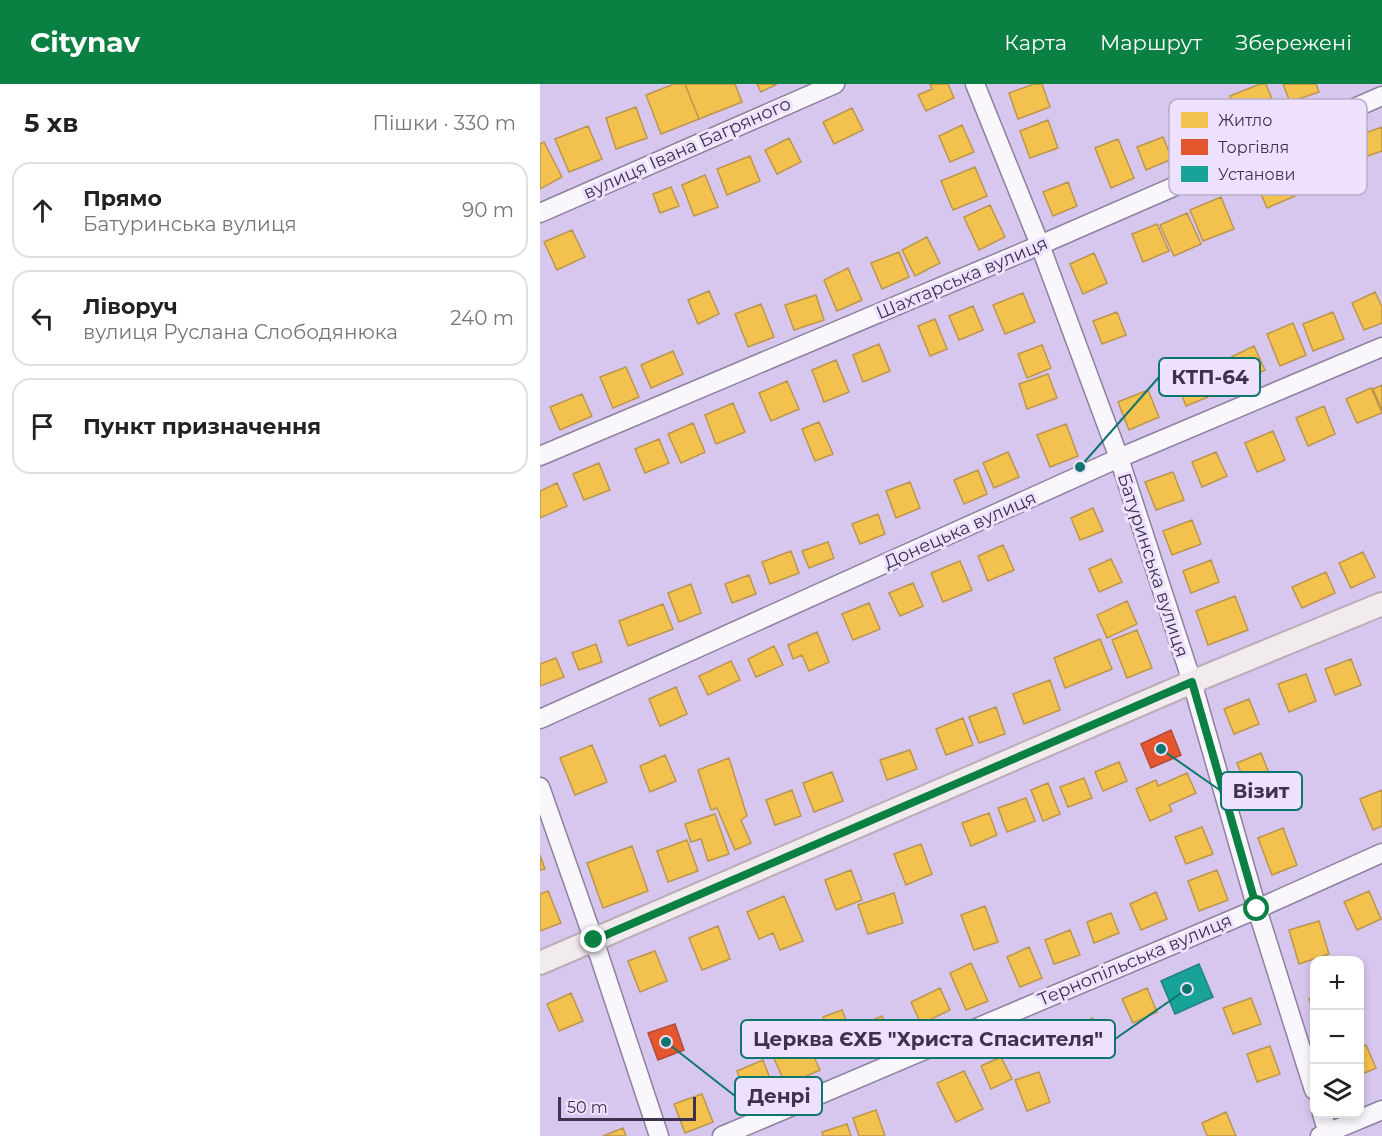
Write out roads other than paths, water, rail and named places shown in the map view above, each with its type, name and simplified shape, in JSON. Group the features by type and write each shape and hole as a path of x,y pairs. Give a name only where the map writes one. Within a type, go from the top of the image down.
{"main road":[{"path":"540,963 1192,682 1382,604"}],"street":[{"name":"вулиця Івана Багряного","path":"540,213 835,84"},
{"name":"Батуринська вулиця","path":"975,84 1040,245 1119,458 1192,682 1257,909 1310,1077"},
{"name":"Шахтарська вулиця","path":"1367,103 1382,96"},
{"name":"Шахтарська вулиця","path":"540,456 1169,189"},
{"name":"Донецька вулиця","path":"540,719 1119,458 1382,347"},
{"path":"540,787 659,1136"},
{"name":"Тернопільська вулиця","path":"723,1136 1382,854"},
{"path":"1323,1118 1326,1135 1382,1110"}],"place":[{"name":"КТП-64","path":"1080,467"},
{"name":"Візит","path":"1161,749"},
{"name":"Церква ЄХБ \"Христа Спасителя\"","path":"1187,989"},
{"name":"Денрі","path":"666,1042"}]}
